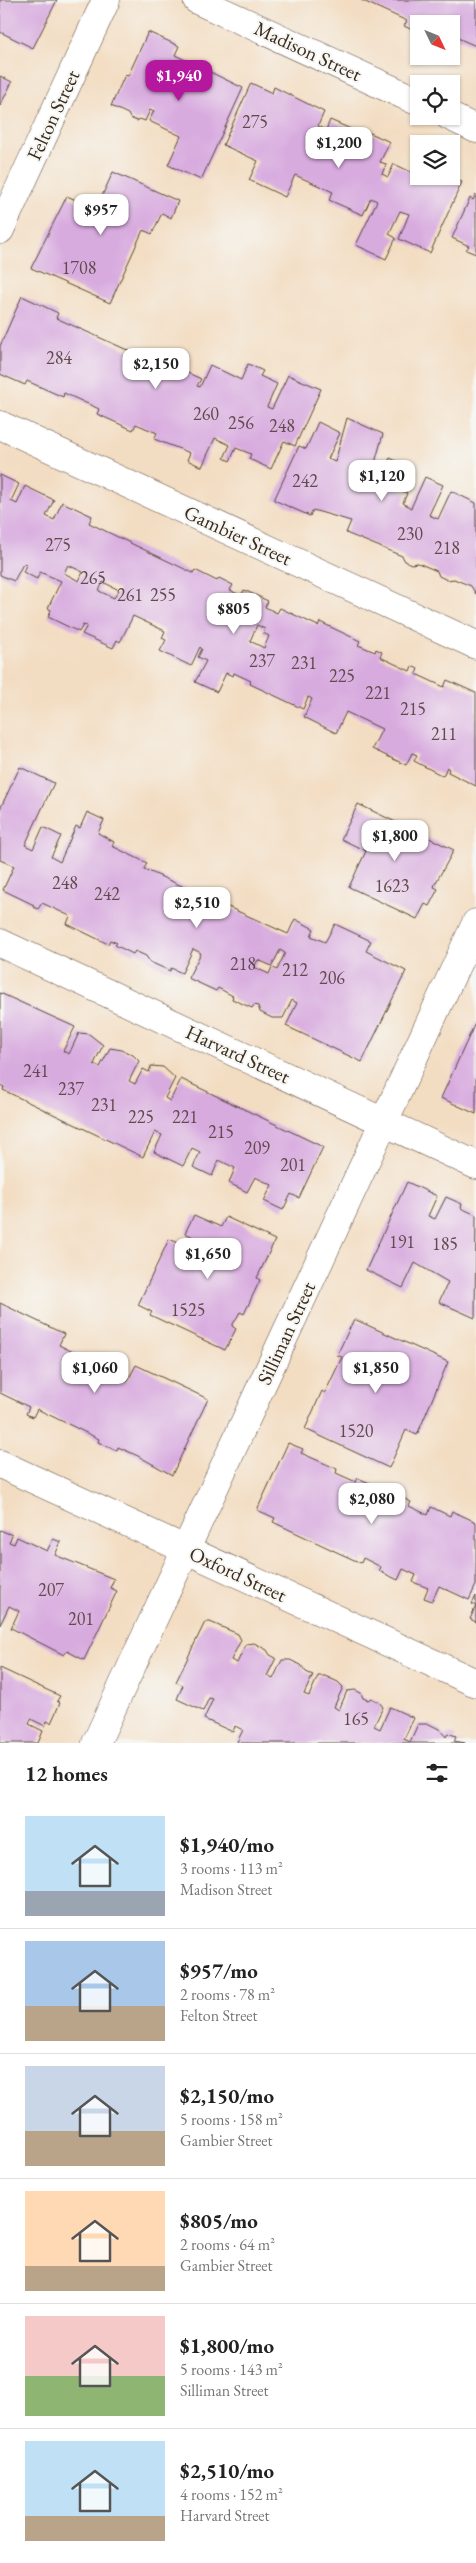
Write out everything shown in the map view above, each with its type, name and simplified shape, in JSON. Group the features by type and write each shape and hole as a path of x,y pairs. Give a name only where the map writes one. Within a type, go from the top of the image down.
{"street":[{"name":"Felton Street","path":"0,230 106,0"},
{"name":"Madison Street","path":"197,0 410,98"},
{"path":"460,121 476,128"},
{"name":"Gambier Street","path":"0,425 476,645"},
{"name":"Silliman Street","path":"96,1743 476,923"},
{"name":"Harvard Street","path":"0,943 476,1165"},
{"name":"Oxford Street","path":"0,1464 476,1683"}],"building":[{"path":"0,0 57,0 33,48 0,32"},
{"path":"361,0 476,0 476,46 460,39 460,15 410,15 410,29 404,26 407,21"},
{"path":"148,32 179,46 175,55 243,88 201,180 168,165 181,136 149,121 154,111 150,110 145,121 140,119 137,121 130,118 128,114 111,106 125,75 128,76"},
{"path":"0,76 12,82 0,106"},
{"path":"251,83 272,93 274,87 324,112 318,126 326,130 330,120 360,133 353,149 357,151 366,131 390,142 380,162 386,164 382,174 388,177 394,164 410,171 410,185 460,185 460,181 462,182 430,253 399,239 409,214 400,211 389,234 396,238 386,259 356,245 377,201 371,198 363,215 329,200 333,192 295,175 285,197 249,180 258,161 223,145"},
{"path":"113,172 178,201 171,218 162,213 152,234 143,230 110,303 31,268 67,196 96,209"},
{"path":"476,194 476,254 466,250 469,246 452,238 470,198 473,200"},
{"path":"22,296 58,313 56,318 163,366 164,362 201,379 197,386 200,387 210,365 241,380 248,364 263,371 260,376 277,384 267,407 272,409 288,375 321,389 295,446 284,441 271,469 249,459 251,454 236,448 230,461 224,458 230,445 215,438 202,467 187,460 190,453 154,439 157,433 136,424 133,430 97,414 99,409 64,393 63,397 27,381 25,385 0,374 0,346"},
{"path":"347,418 383,434 371,477 380,481 390,458 409,467 399,490 407,493 403,503 411,508 425,477 443,485 429,515 438,519 451,491 476,503 476,594 471,586 454,579 447,580 439,576 437,571 418,563 411,564 405,561 402,556 346,533 351,521 313,510 310,516 274,500 299,446 306,449 318,422 340,433 328,459 335,462"},
{"path":"0,475 19,484 11,501 17,504 25,486 54,500 46,516 54,520 62,502 92,516 89,523 124,540 193,573 195,570 217,581 219,578 233,585 230,590 241,596 244,590 268,601 265,607 277,613 280,608 318,626 320,622 360,641 358,645 375,652 376,649 382,652 380,657 410,671 412,666 418,669 416,674 444,687 447,680 476,693 476,786 448,772 449,769 447,767 443,776 414,761 417,755 412,753 406,765 372,749 382,729 346,712 336,733 304,717 312,699 308,697 303,709 250,684 251,681 234,673 233,676 226,673 217,692 195,682 206,661 198,657 202,649 200,647 191,666 160,651 166,640 162,638 165,631 133,616 120,642 117,640 113,648 82,634 87,626 83,625 79,632 48,617 51,610 48,608 61,581 40,572 37,579 23,572 26,565 23,564 14,581 0,575","holes":["68,565 83,572 79,581 64,573","103,582 119,590 114,598 99,591","257,625 265,629 263,633 269,636 264,648 250,641"]},
{"path":"20,767 54,783 25,845 33,849 43,827 61,836 51,857 60,862 76,826 80,828 87,812 104,820 98,833 114,842 112,846 147,863 144,869 288,934 295,919 314,929 311,936 325,942 335,924 371,941 366,951 406,971 362,1062 286,1026 297,1003 292,1000 283,1018 272,1018 260,1012 258,1006 254,1005 252,1008 232,999 233,996 218,988 216,991 188,978 201,953 193,949 182,973 171,968 170,971 150,962 146,956 135,951 133,954 115,945 117,943 110,940 108,944 67,924 70,916 42,903 38,909 33,907 34,905 3,890 14,866 0,860 0,809","holes":["280,950 285,953 277,970 272,967 269,974 254,967 258,960 272,966"]},
{"path":"358,804 454,850 435,884 434,887 438,889 429,906 425,904 417,919 349,887 366,851 341,839"},
{"path":"0,993 75,1027 63,1051 69,1054 79,1033 89,1034 103,1045 94,1064 100,1067 110,1048 122,1050 133,1055 139,1061 129,1081 135,1084 143,1069 149,1072 151,1066 163,1067 175,1078 165,1098 170,1101 181,1079 323,1147 299,1198 291,1194 283,1210 264,1201 272,1185 255,1177 247,1192 229,1183 235,1168 219,1160 212,1176 193,1167 200,1152 192,1148 183,1166 154,1152 162,1135 155,1132 143,1157 3,1090 4,1087 0,1085"},
{"path":"476,1021 476,1114 441,1098"},
{"path":"407,1182 437,1196 428,1216 435,1219 446,1197 462,1204 461,1208 476,1215 475,1318 439,1302 448,1282 415,1263 403,1288 366,1270"},
{"path":"194,1215 221,1227 226,1217 275,1240 257,1278 260,1280 244,1314 240,1312 232,1326 236,1329 225,1350 150,1315 152,1312 138,1305 169,1239 208,1255 212,1246 185,1233"},
{"path":"0,1303 64,1334 59,1345 93,1362 92,1365 127,1382 136,1365 208,1399 172,1475 118,1447 117,1451 98,1442 99,1439 37,1409 33,1417 26,1414 29,1407 0,1393"},
{"path":"354,1319 448,1362 417,1435 406,1430 389,1468 305,1429 322,1391 325,1393 342,1357 337,1355"},
{"path":"288,1443 303,1449 301,1453 337,1469 336,1473 356,1482 358,1478 374,1485 371,1490 391,1499 393,1493 411,1502 409,1506 428,1515 431,1507 450,1516 452,1511 476,1522 476,1585 469,1600 439,1586 432,1601 424,1598 428,1588 413,1582 416,1575 403,1569 398,1580 379,1571 381,1567 363,1558 361,1563 341,1554 273,1522 275,1518 257,1510"},
{"path":"0,1530 12,1535 9,1542 14,1544 17,1537 47,1551 53,1539 61,1542 55,1555 114,1579 110,1588 117,1591 84,1660 67,1651 64,1655 11,1628 19,1611 9,1606 0,1625"},
{"path":"476,1596 476,1606 472,1604"},
{"path":"476,1606 476,1622 470,1619"},
{"path":"205,1622 210,1622 238,1634 241,1640 231,1660 237,1663 246,1644 254,1643 267,1650 270,1655 276,1658 267,1676 273,1679 282,1660 290,1660 301,1665 306,1672 313,1675 304,1694 309,1696 318,1676 325,1676 338,1682 343,1687 334,1707 339,1710 347,1691 355,1690 361,1693 363,1698 368,1700 371,1698 379,1702 383,1707 374,1726 380,1729 390,1707 414,1718 404,1739 410,1742 418,1724 429,1724 439,1729 446,1737 448,1733 456,1736 454,1741 465,1743 239,1743 237,1742 243,1730 235,1726 233,1732 204,1719 213,1699 209,1698 203,1711 177,1699 183,1685 176,1682"},
{"path":"0,1668 60,1696 57,1701 60,1703 51,1723 47,1721 45,1726 31,1719 29,1724 43,1731 38,1743 0,1743"}]}
